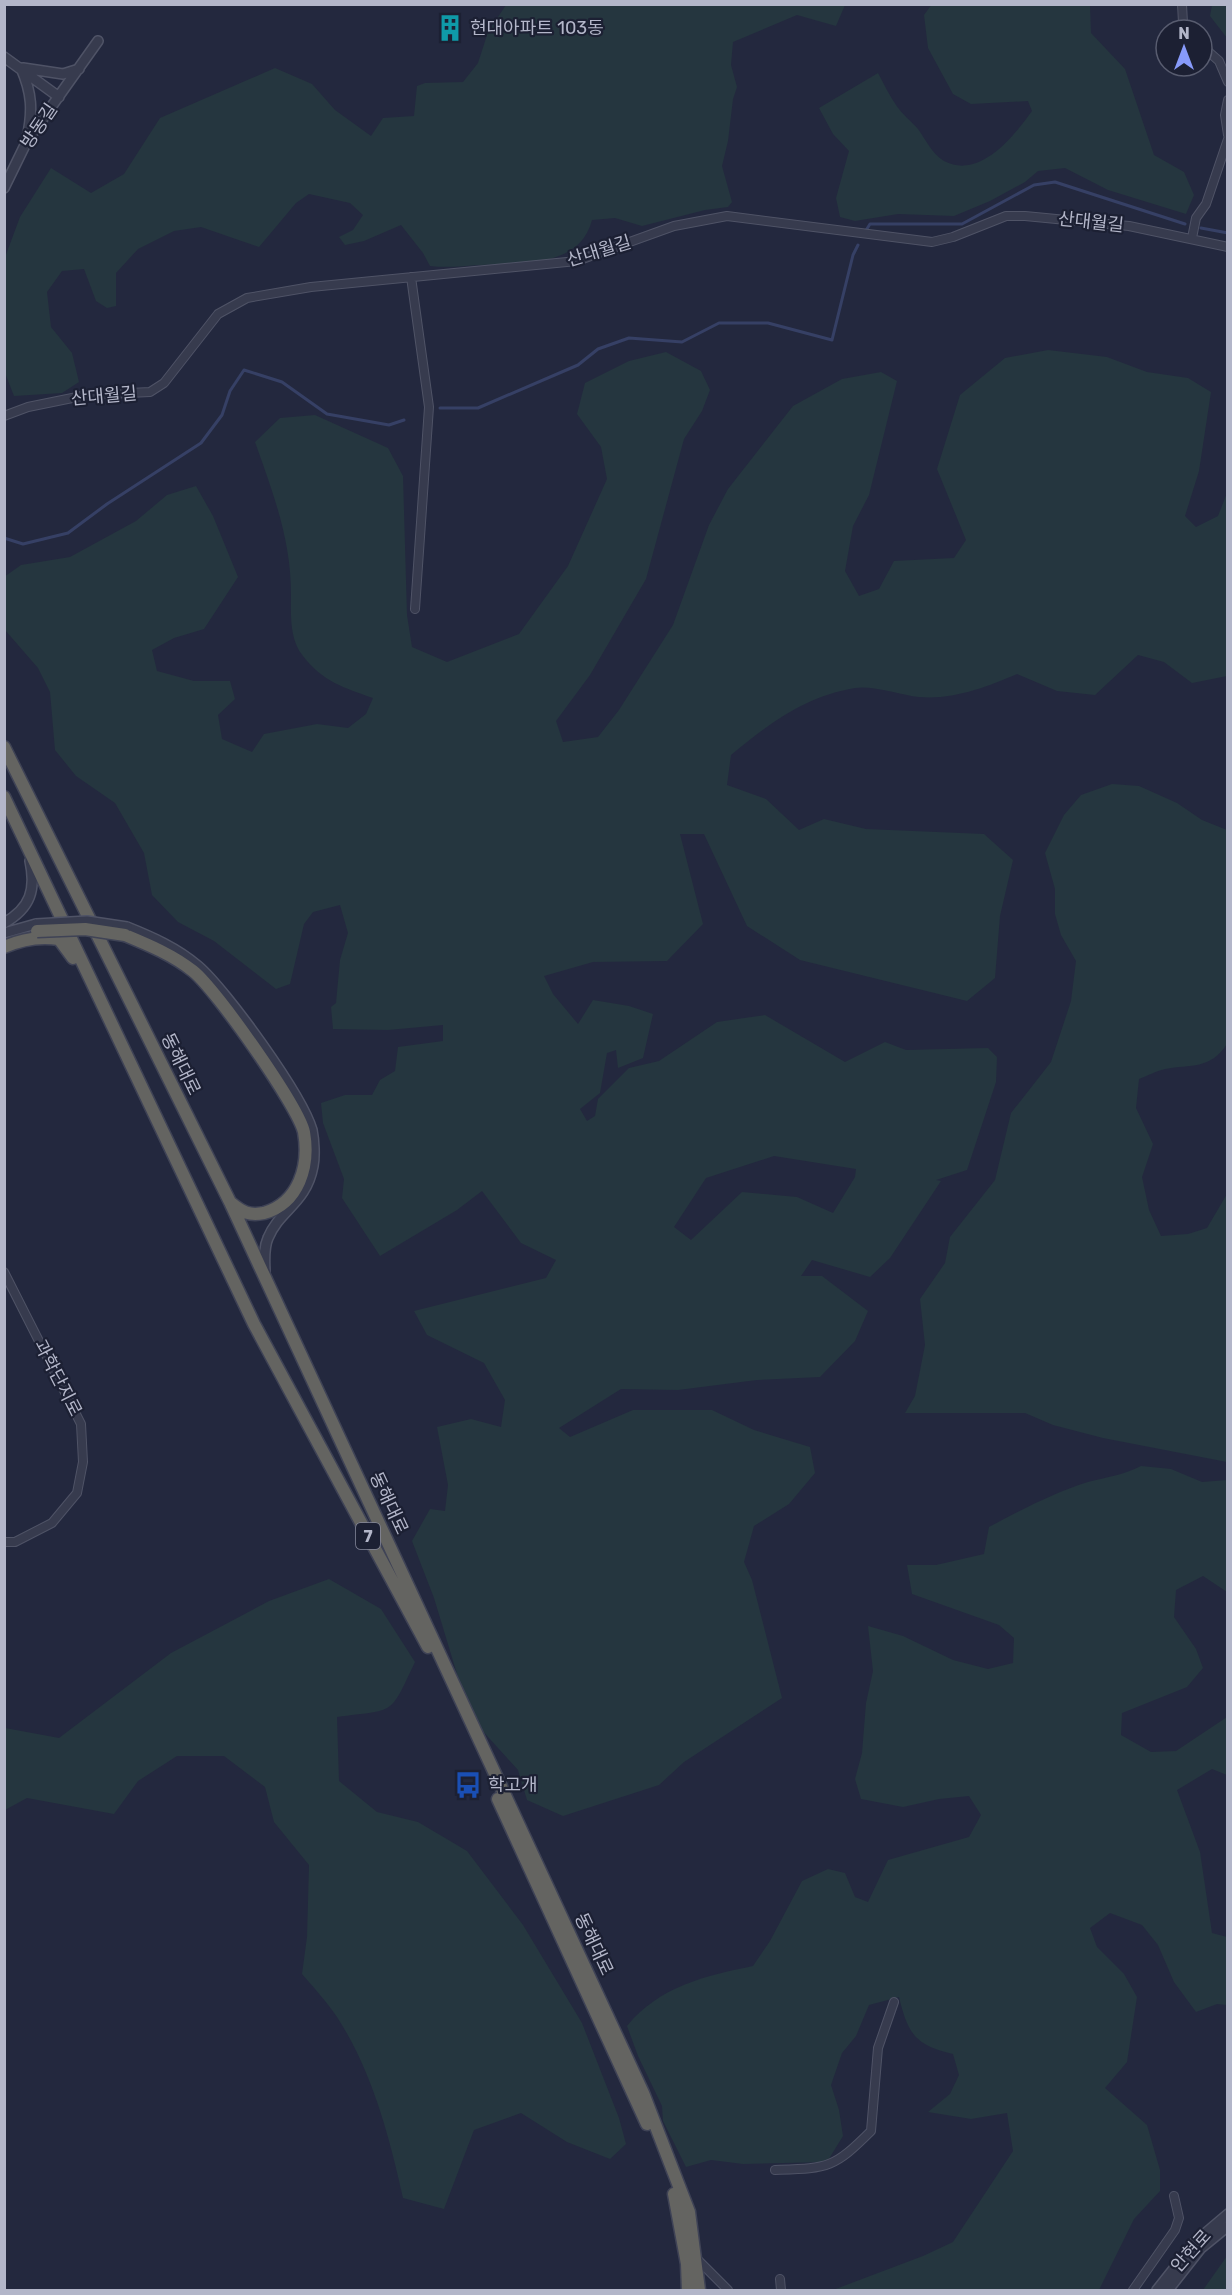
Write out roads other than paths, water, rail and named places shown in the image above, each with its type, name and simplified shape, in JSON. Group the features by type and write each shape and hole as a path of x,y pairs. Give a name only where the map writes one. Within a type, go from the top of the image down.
{"highway":[{"name":"동해대로","path":"4,747 230,1202 644,2093 689,2212 699,2290"},
{"name":"동해대로","path":"4,797 123,1050 192,1189 254,1324 426,1643 651,2133 677,2204 688,2290"},
{"path":"4,940 36,928 126,931 168,954 195,973 226,1009 288,1097 303,1131 305,1160 292,1196 278,1209 255,1215 241,1212 230,1202"},
{"path":"4,947 14,942 44,937 59,939 69,950 123,1050"}],"street":[{"name":"방동길","path":"4,188 27,141 98,41"},
{"path":"4,57 59,97"},
{"path":"1214,57 1219,61 1227,82"},
{"path":"21,68 63,74 79,69"},
{"path":"21,68 31,91 32,112 27,141"},
{"path":"1227,100 1225,115 1227,135"},
{"path":"1192,238 1196,218 1206,204 1227,139"},
{"name":"산대월길","path":"4,416 28,407 87,395 150,392 164,383 218,314 247,298 311,286 577,261 674,226 727,216 932,242 953,237 1006,216 1129,226 1227,247"},
{"path":"411,277 429,407 415,609"},
{"path":"4,797 30,860 34,881 29,901 4,923"},
{"path":"4,933 36,928"},
{"path":"126,931 156,939 185,956 213,981 290,1086 312,1131 314,1164 309,1184 300,1200 268,1237 264,1248 265,1280"},
{"name":"과학단지로","path":"4,1272 8,1287 81,1424 83,1462 77,1493 52,1522 15,1542 4,1542"},
{"path":"775,2170 824,2168 848,2154 871,2131 878,2048 894,2002"},
{"path":"1133,2290 1175,2230 1179,2218 1174,2196"},
{"name":"안현로","path":"1157,2290 1195,2242 1227,2214"},
{"name":"안현로","path":"1168,2290 1201,2248 1227,2226"},
{"path":"696,2259 728,2290"},
{"path":"780,2279 781,2290"}],"waterway":[{"path":"865,232 870,224 962,224 1034,185 1055,182 1185,224"},
{"path":"1201,228 1228,233"},
{"path":"440,408 478,408 578,365 598,349 629,338 682,342 719,323 768,323 832,340 853,255 858,245"},
{"path":"4,538 23,544 68,533 107,504 201,443 222,415 230,391 244,370 282,382 327,414 389,425 404,420"}],"place":[{"name":"현대아파트 103동","path":"450,28"},
{"name":"학고개","path":"468,1785"}]}
